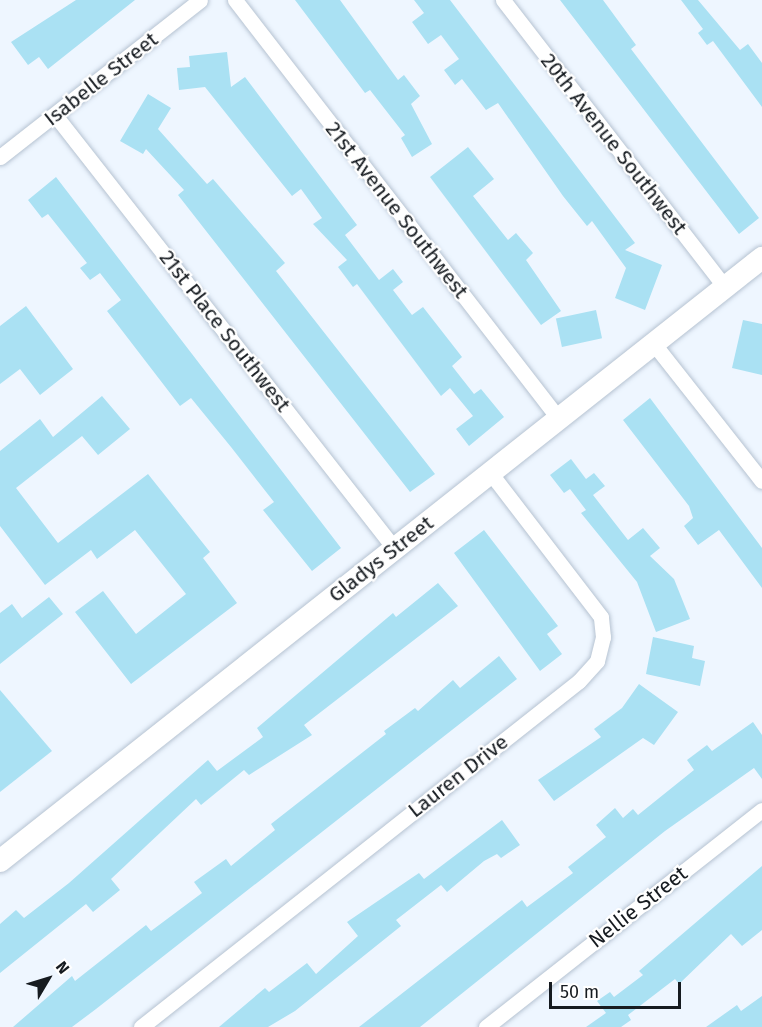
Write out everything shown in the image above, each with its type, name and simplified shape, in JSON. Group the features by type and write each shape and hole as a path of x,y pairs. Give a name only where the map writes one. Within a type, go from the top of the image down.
{"street":[{"name":"Isabelle Street","path":"0,157 200,0"},
{"name":"21st Avenue Southwest","path":"235,0 559,419"},
{"name":"20th Avenue Southwest","path":"503,0 725,287"},
{"name":"21st Place Southwest","path":"55,115 394,548"},
{"name":"Gladys Street","path":"0,861 394,548 492,475 762,258"},
{"path":"654,344 762,481"},
{"name":"Lauren Drive","path":"141,1027 570,688 597,661 603,637 601,616 492,475"},
{"name":"Nellie Street","path":"486,1027 762,810"}],"building":[{"path":"76,0 135,0 48,69 39,57 28,65 11,42"},
{"path":"295,0 340,0 398,80 404,75 420,96 411,104 432,144 412,157 401,138 405,135 370,90 365,93"},
{"path":"414,0 450,0 635,243 625,250 662,265 645,310 615,298 626,268 592,221 587,226 563,196 498,103 486,110 462,79 455,85 444,70 459,59 441,35 428,44 412,22 424,13"},
{"path":"560,0 603,0 636,45 631,49 759,218 739,234"},
{"path":"681,0 698,0 740,50 748,44 762,63 762,107 713,41 707,45 698,33 703,29"},
{"path":"227,52 231,87 245,77 357,225 345,235 379,280 393,269 403,282 393,290 412,315 423,307 462,357 452,366 474,394 481,389 504,417 469,446 456,429 473,416 450,388 441,396 357,284 353,287 338,267 347,260 313,224 322,218 301,189 292,196 205,87 179,90 177,68 190,67 189,56"},
{"path":"148,94 171,108 158,129 207,184 213,179 285,263 276,271 435,474 410,492 178,195 184,190 146,149 143,154 120,141"},
{"path":"468,147 494,179 473,196 508,240 516,233 533,253 526,260 561,311 541,325 430,177"},
{"path":"56,177 341,548 312,571 263,510 274,502 231,447 191,398 180,406 107,311 121,300 100,273 90,280 80,268 87,263 48,214 42,218 28,200"},
{"path":"26,306 73,369 40,395 20,369 0,384 0,326"},
{"path":"596,310 602,338 562,347 556,319"},
{"path":"743,320 762,324 762,375 732,368"},
{"path":"102,396 130,429 98,455 82,436 16,488 58,543 148,474 210,552 203,558 237,603 131,684 75,612 103,591 136,634 186,594 135,530 97,559 91,550 45,585 0,526 0,451 40,419 53,437"},
{"path":"650,398 762,548 762,588 719,530 698,545 684,526 693,518 689,506 623,420"},
{"path":"571,459 586,479 594,473 605,486 593,495 628,540 643,528 660,548 650,556 674,579 690,619 656,632 637,582 581,513 586,510 570,489 564,493 550,475"},
{"path":"484,530 558,626 547,634 562,654 540,671 454,553"},
{"path":"438,583 458,606 304,725 312,735 249,775 244,770 201,805 196,799 111,879 120,890 93,912 86,904 0,973 0,924 16,910 24,918 69,883 208,760 217,771 263,737 257,728 393,613 396,617"},
{"path":"49,597 63,614 0,664 0,613 12,604 22,618"},
{"path":"653,637 694,646 692,658 705,661 700,686 646,674"},
{"path":"499,656 517,679 96,1009 72,1027 13,1027 72,976 75,981 146,925 151,931 202,893 194,882 226,859 231,866 275,830 271,824 386,734 384,731 415,708 418,711 453,680 460,688"},
{"path":"639,684 678,712 654,745 643,738 554,801 538,780 601,737 594,729 622,708"},
{"path":"0,690 52,751 0,792"},
{"path":"753,722 762,735 762,779 754,768 665,831 420,1027 359,1027 522,900 527,907 573,873 568,867 606,837 596,825 615,808 623,818 633,809 638,815 694,770 687,760 707,745 712,751"},
{"path":"502,820 520,845 501,858 497,854 484,861 447,892 441,885 396,920 401,926 295,1011 268,1027 219,1027 265,988 269,992 307,963 316,974 358,936 347,922 419,873 424,879"},
{"path":"762,866 762,930 742,946 731,934 679,984 675,979 628,1015 631,1020 621,1027 586,1027 606,1013 597,1001 610,992 614,997 643,975 639,971"},
{"path":"762,996 762,1027 706,1027 737,1005 741,1011"}]}
